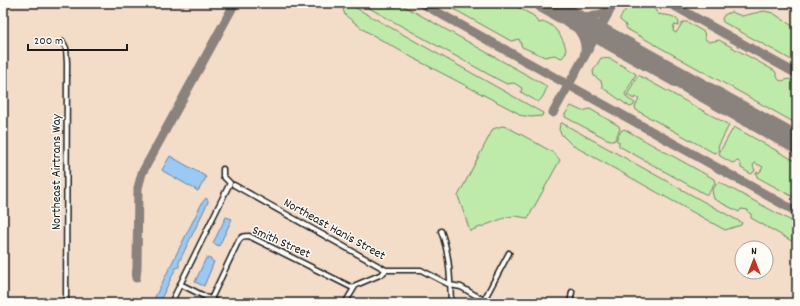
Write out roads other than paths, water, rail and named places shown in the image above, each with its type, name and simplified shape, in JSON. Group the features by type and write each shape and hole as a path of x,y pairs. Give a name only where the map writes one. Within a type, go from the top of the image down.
{"street":[{"name":"Northeast Airtrans Way","path":"63,42 66,48 67,63 66,303"},
{"path":"171,303 230,183 223,176 223,169"},
{"name":"Northeast Hanis Street","path":"234,186 386,270 421,270 450,285 461,287 489,303"},
{"path":"441,231 449,257 451,303"},
{"name":"Smith Street","path":"211,299 239,240 244,236 249,236 353,288"},
{"path":"484,300 509,253"},
{"path":"346,303 353,288 361,282 382,274 386,270"},
{"path":"180,284 218,303"},
{"path":"570,303 572,292"}],"water":[{"path":"170,156 205,176 206,178 198,191 162,170"},
{"path":"206,198 208,202 179,262 179,267 176,268 159,303 152,303 202,203"},
{"path":"226,217 232,219 219,246 213,243"},
{"path":"206,258 209,258 214,262 204,286 195,282"}],"tram line":[{"path":"777,3 797,9"}]}
